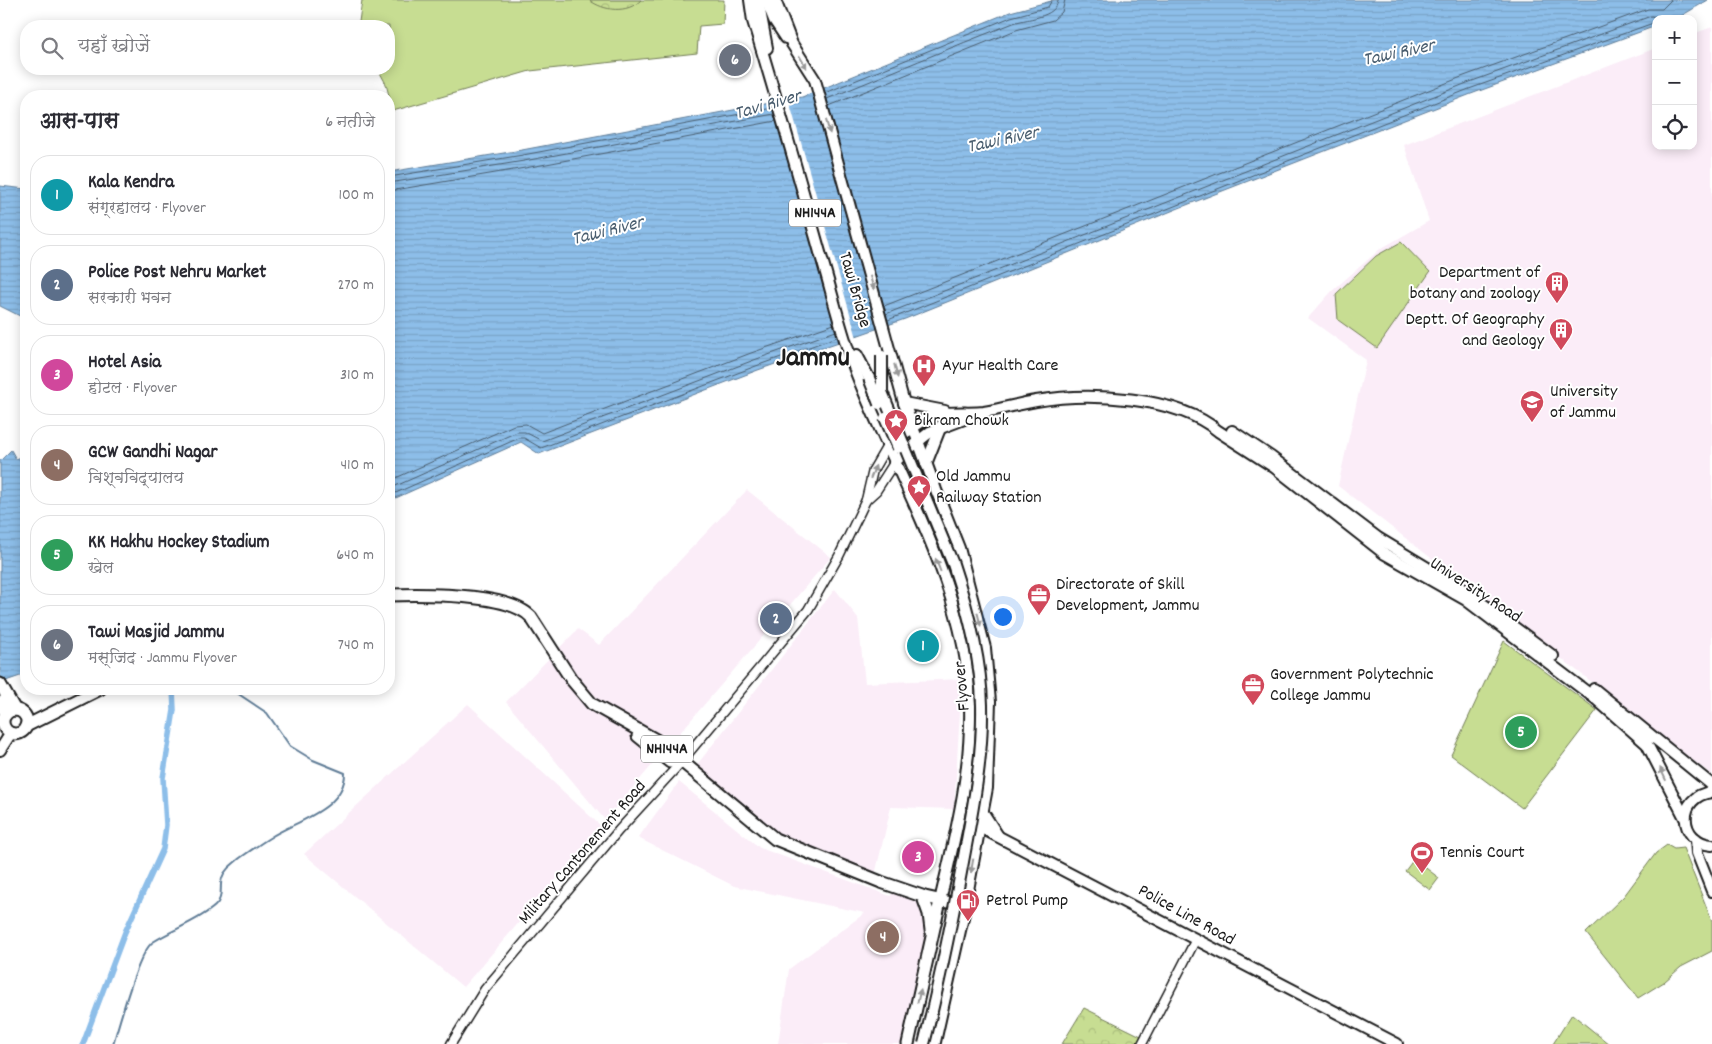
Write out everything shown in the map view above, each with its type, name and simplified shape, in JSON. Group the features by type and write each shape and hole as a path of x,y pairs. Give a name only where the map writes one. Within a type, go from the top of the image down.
{"highway":[{"name":"NH144A","path":"395,595 452,596 508,604 523,609 531,617 571,679 592,704 648,733 679,765 741,822 787,852 853,877 924,900 964,909"},
{"name":"NH144A","path":"395,600 441,601 499,609 520,614 526,619 566,680 586,706 600,717 639,736 782,843 940,903"},
{"path":"0,684 15,713"},
{"path":"76,695 49,708 15,713 4,720 9,731 22,732 26,726 88,695"},
{"path":"0,702 15,713 26,718 26,726"},
{"path":"924,900 929,914 932,939"},
{"path":"908,1044 940,903"},
{"path":"934,1044 964,909"}],"main road":[{"path":"750,0 753,21 774,82"},
{"path":"758,0 774,82"},
{"path":"766,0 774,20 792,44 814,80 887,336 904,403 959,548 985,648 990,702 987,788 964,909"},
{"path":"775,0 792,44"},
{"name":"Tawi Bridge","path":"774,82 850,346 857,355 866,393"},
{"name":"Flyover","path":"887,336 882,356 882,392 953,564 974,638 982,703 982,737 977,782 956,901 924,1044"},
{"path":"850,346 887,446 915,503 950,596 961,632 966,662 970,703 970,736 966,780 940,903"},
{"name":"Flyover","path":"857,355 869,378 949,566 968,631 977,703 977,736 973,781 951,900 918,1044"},
{"name":"University Road","path":"981,412 1041,400 1110,399 1176,408 1213,424 1222,425 1271,457 1378,538 1470,594 1551,655 1646,736 1712,785"},
{"path":"904,403 961,413"},
{"path":"887,446 933,416 981,412"},
{"path":"894,463 918,440 941,426 972,418 981,412"},
{"path":"926,464 941,426"},
{"path":"905,483 906,471 919,467 929,486 936,490"},
{"path":"0,741 9,731"},
{"path":"0,750 9,731"},
{"name":"University Road","path":"1646,736 1688,828 1696,839 1697,853 1712,891"},
{"path":"1685,818 1688,807 1694,800 1702,794 1712,792"},
{"path":"976,843 999,838 982,812"},
{"name":"Police Line Road","path":"959,818 979,826 1397,1044"},
{"path":"1696,839 1712,845"}],"street":[{"path":"866,500 873,470 887,446"},
{"name":"Military Cantonement Road","path":"452,1044 485,989 619,830 679,765 808,610 839,556 866,500 876,491 894,463"},
{"path":"1142,1044 1196,939"}],"shaded area":[{"name":"University of Jammu","path":"1712,27 1712,775 1338,486 1366,360 1308,318 1332,291 1380,249 1429,221 1404,145 1652,50 1652,150 1697,150 1697,33"},
{"path":"747,490 831,557 605,820 506,702 578,629 599,645"},
{"path":"835,589 858,618 865,683 962,679 954,809 891,807 875,875 779,838 696,766"},
{"path":"468,704 602,827 463,987 304,854"},
{"path":"679,782 760,848 890,896 899,889 939,905 907,1044 778,1044 789,969 865,913 734,886 638,838"}],"green space":[{"path":"362,0 724,0 723,24 699,26 697,53 530,71 395,110 395,90 388,90 381,75 395,75 395,20 359,20"},
{"path":"589,0 641,0 622,9 608,9"},
{"path":"1401,242 1430,272 1377,348 1338,320 1336,294 1376,256"},
{"path":"1504,641 1597,710 1522,808 1451,755"},
{"path":"1667,845 1674,849 1683,848 1712,921 1712,951 1681,967 1664,982 1638,998 1586,933 1624,896 1656,853"},
{"name":"Tennis Court","path":"1414,859 1439,878 1430,890 1405,871"},
{"path":"1084,1008 1143,1037 1140,1044 1062,1044"},
{"path":"1572,1014 1609,1044 1553,1044"}],"water":[{"path":"1055,0 1708,0 1683,15 1652,15 1652,27 1471,94 1179,208 905,319 758,370 539,454 521,442 395,498 395,171 522,150 802,97 1010,12"},
{"path":"0,186 20,188 20,316 0,306"},
{"path":"11,450 16,459 20,457 20,676 0,683 0,461"}],"pier":[{"path":"788,97 857,338 841,344 771,100"}],"waterway":[{"path":"83,1044 125,932 163,849 166,825 163,778 174,710 173,695"},
{"path":"113,1044 135,974 147,948 161,937 208,912 218,903 221,881 225,872 230,867 267,839 328,805 337,796 343,785 345,773 313,760 290,746 267,713 240,695"}],"place":[{"name":"Tawi Masjid Jammu","path":"735,60"},
{"name":"Department of botany and zoology","path":"1557,304"},
{"name":"Deptt. Of Geography and Geology","path":"1561,351"},
{"name":"Ayur Health Care","path":"924,387"},
{"name":"University of Jammu","path":"1532,423"},
{"name":"Bikram Chowk","path":"896,442"},
{"name":"Old Jammu Railway Station","path":"919,508"},
{"name":"Directorate of Skill Development, Jammu","path":"1039,616"},
{"name":"Police Post Nehru Market","path":"776,619"},
{"name":"Kala Kendra","path":"923,646"},
{"name":"Government Polytechnic College Jammu","path":"1253,706"},
{"name":"KK Hakhu Hockey Stadium","path":"1521,732"},
{"name":"Hotel Asia","path":"918,857"},
{"name":"Tennis Court","path":"1422,874"},
{"name":"Petrol Pump","path":"968,922"},
{"name":"GCW Gandhi Nagar","path":"883,937"}],"district":[{"name":"Jammu","path":"813,360"}],"water label":[{"name":"Tawi River","path":"1399,54"},
{"name":"Tavi River","path":"768,106"},
{"name":"Tawi River","path":"1003,141"},
{"name":"Tawi River","path":"608,232"}]}
